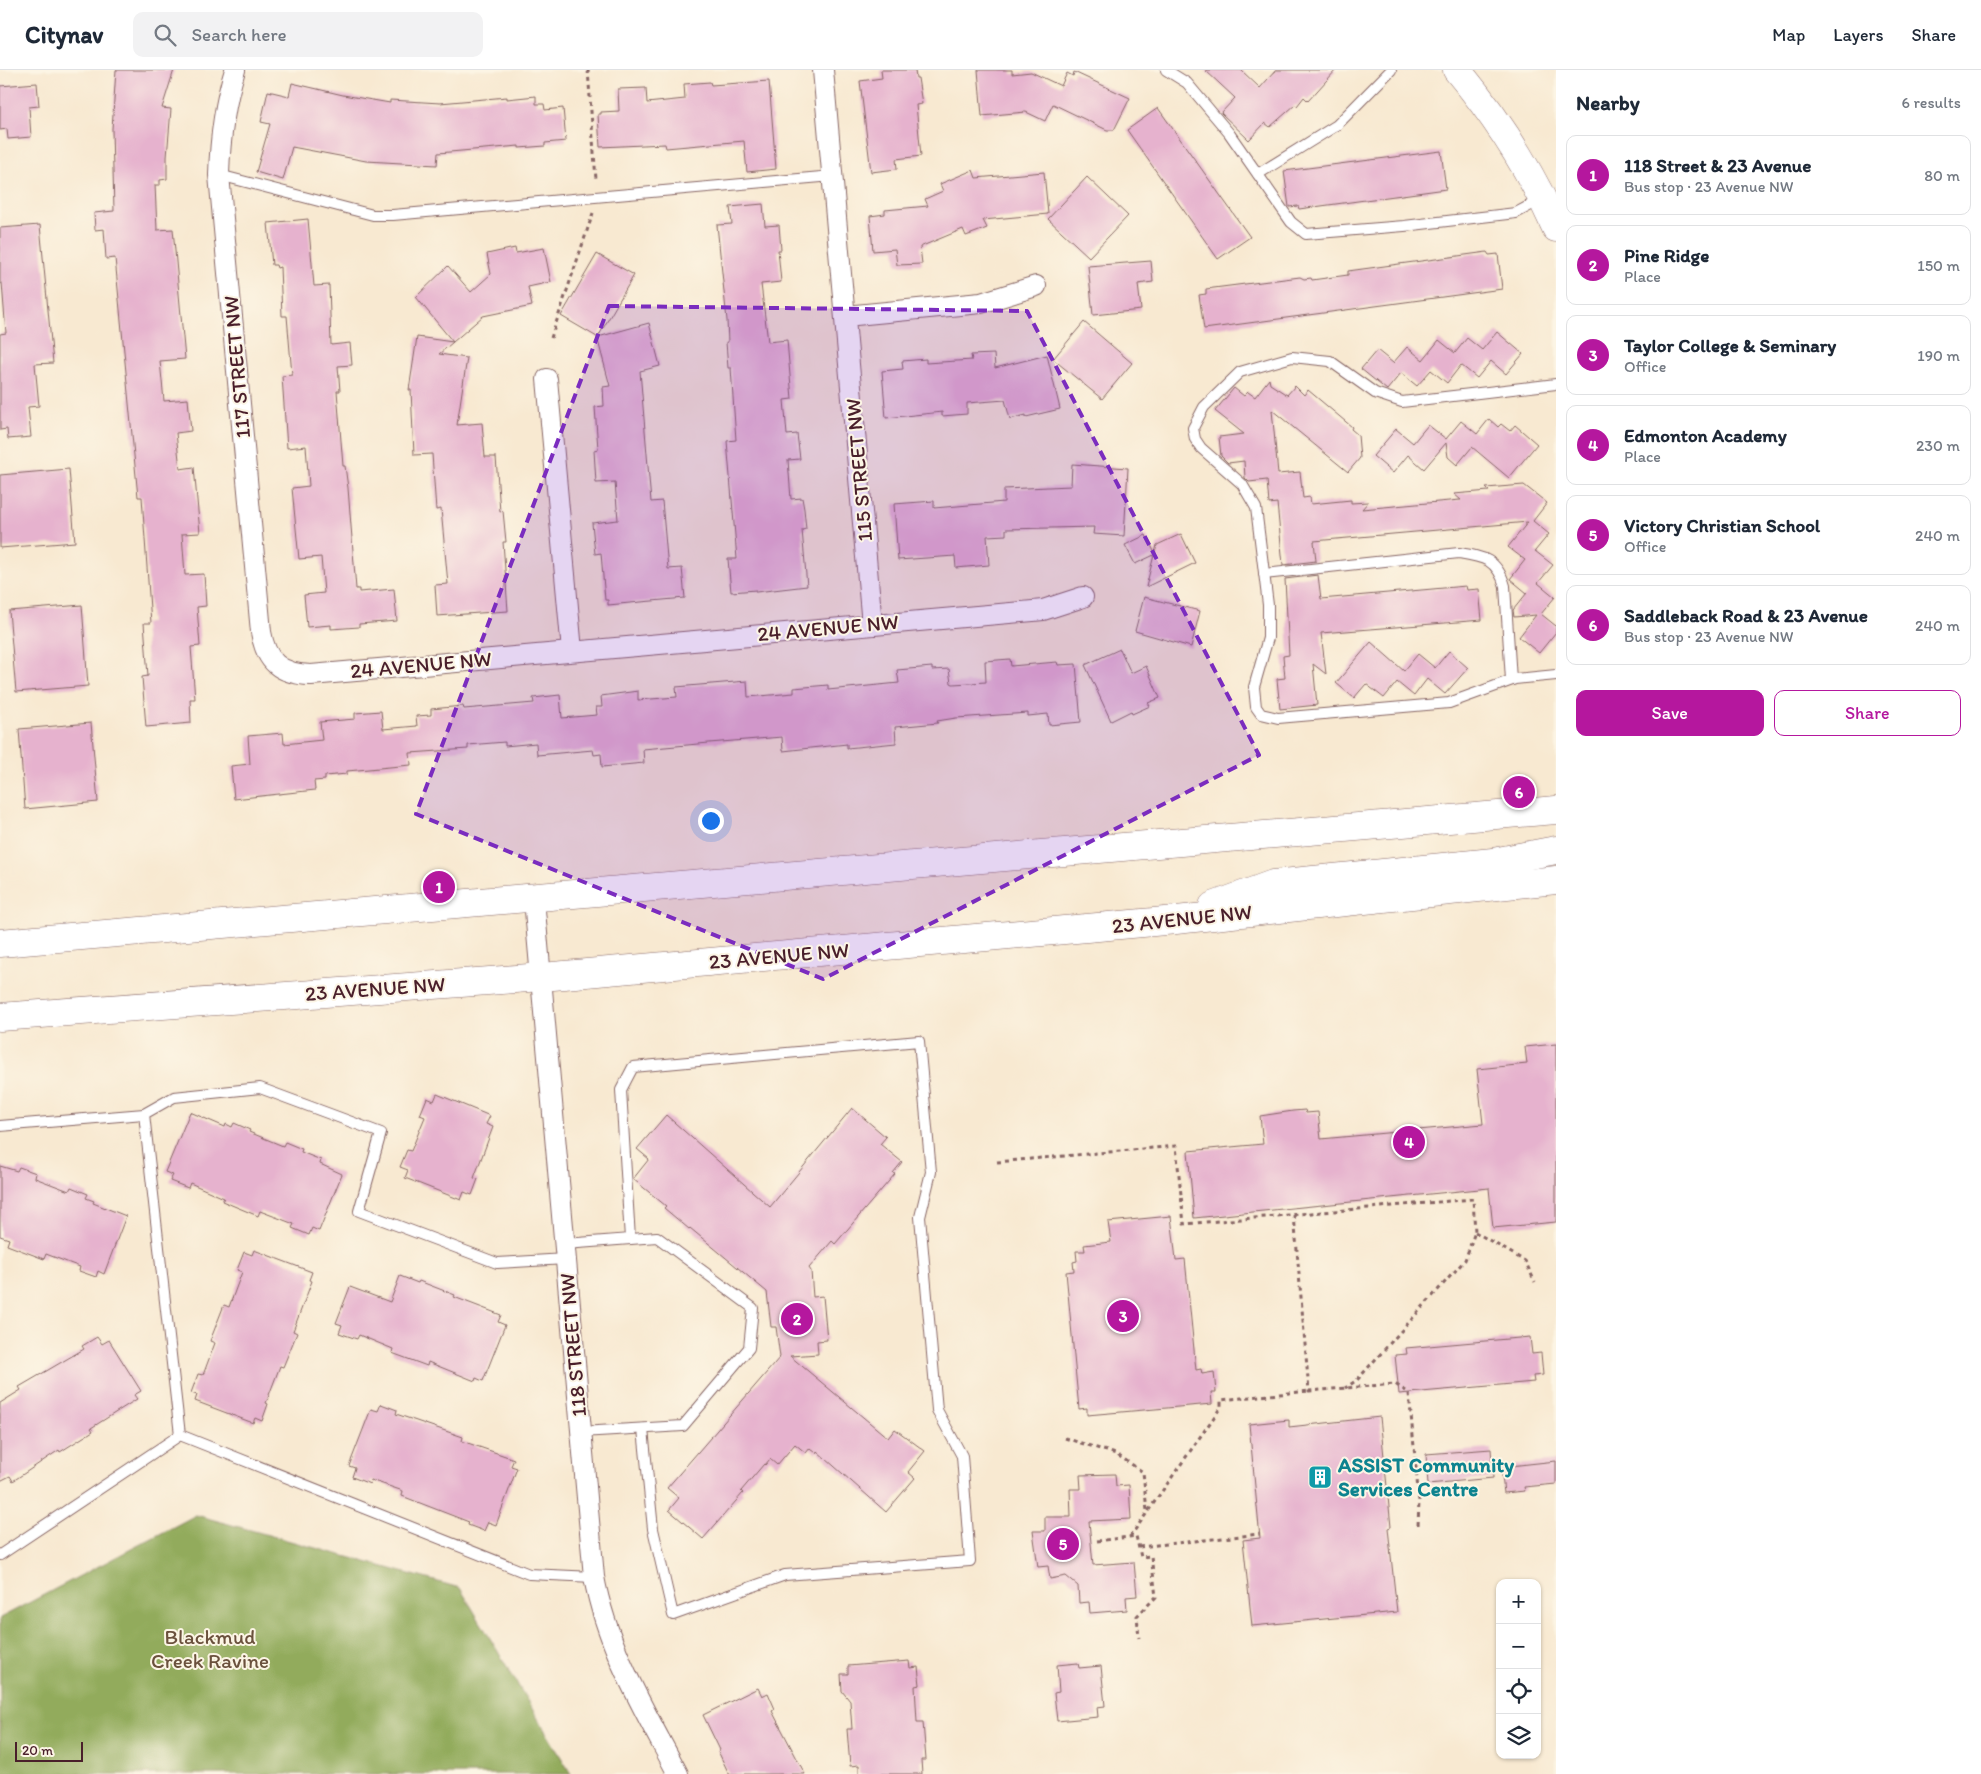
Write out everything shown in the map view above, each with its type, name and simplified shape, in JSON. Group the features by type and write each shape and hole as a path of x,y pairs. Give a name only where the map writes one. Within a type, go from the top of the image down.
{"main road":[{"path":"1457,70 1498,123 1543,199 1556,228"},
{"path":"0,944 1556,810"},
{"path":"1176,920 1273,884 1493,862 1556,850"},
{"name":"23 AVENUE NW","path":"0,1016 542,977 1176,920 1556,880"},
{"path":"0,936 97,935"}],"street":[{"name":"117 STREET NW","path":"235,70 228,92 220,135 219,174 261,632 263,646 274,662"},
{"name":"115 STREET NW","path":"823,70 872,625"},
{"path":"845,316 981,303 1036,286"},
{"path":"547,379 572,651"},
{"name":"24 AVENUE NW","path":"274,662 283,670 311,675 1043,610 1083,597"},
{"name":"118 STREET NW","path":"534,899 594,1578 600,1604 616,1652 678,1774"}],"lane":[{"path":"1166,70 1187,83 1228,133 1291,222 1306,234 1404,226 1516,213 1543,199"},
{"path":"1258,174 1337,125 1391,70"},
{"path":"219,174 373,214 393,215 833,176"},
{"path":"1556,384 1402,402 1374,393 1330,361 1292,357 1240,372 1204,407 1193,428 1195,439 1201,448 1242,484 1256,508 1268,605 1268,638 1254,687 1256,707 1261,714 1278,718 1449,703 1511,680 1556,675"},
{"path":"1264,574 1459,554 1486,558 1501,574 1504,586 1511,680"},
{"path":"630,1239 621,1090 633,1067 919,1041 931,1172 920,1217 937,1410 962,1456 970,1560 785,1575 673,1615 653,1529 643,1429"},
{"path":"0,1126 144,1114 174,1097 260,1088 381,1133 358,1211 497,1263 630,1239 657,1237 753,1308 749,1348 683,1426 581,1432"},
{"path":"144,1114 180,1435"},
{"path":"0,1555 180,1435"},
{"path":"180,1435 529,1574 594,1578"}],"path":[{"path":"997,1162 1176,1146 1184,1224 1473,1199 1475,1232 1465,1260 1357,1380 1345,1388"},
{"path":"1294,1215 1309,1391"},
{"path":"1475,1232 1524,1262 1535,1282"},
{"path":"1130,1537 1222,1407 1221,1400 1395,1384 1409,1393 1419,1501 1418,1526"},
{"path":"1065,1438 1116,1454 1143,1472 1147,1512"},
{"path":"1139,1547 1260,1534"},
{"path":"1097,1541 1136,1536 1141,1557 1151,1556 1156,1597 1137,1616 1139,1638"}],"highlighted area":[{"path":"609,306 1027,311 1259,755 823,979 416,814"}],"green space":[{"name":"Blackmud Creek Ravine","path":"196,1515 460,1588 571,1774 0,1774 0,1618"}],"building":[{"path":"116,70 174,70 162,108 171,109 167,179 160,180 160,185 155,185 157,230 173,229 185,359 160,361 164,401 188,399 191,431 176,433 180,469 194,467 200,533 182,534 185,575 204,574 206,606 197,607 200,646 191,647 195,699 190,699 191,723 146,727 142,677 148,676 144,623 151,623 142,497 138,497 115,258 106,259 104,229 95,230 94,213 114,211 112,129"},
{"path":"881,70 915,70 922,104 916,105 921,156 896,159 897,169 871,172 860,81 882,78"},
{"path":"978,70 1012,70 1012,74 1031,72 1061,86 1067,73 1073,76 1074,72 1130,98 1114,130 1107,130 1053,104 1045,121 1026,112 982,116"},
{"path":"1205,70 1241,70 1260,88 1276,70 1336,70 1308,101 1304,97 1297,106 1295,105 1270,127 1265,123 1249,140 1221,113 1235,98"},
{"path":"769,81 776,169 747,172 744,141 666,148 665,144 600,147 598,114 601,114 601,112 619,111 618,89 646,88 647,103 685,99 684,84 710,82 711,85"},
{"path":"37,83 39,106 29,107 31,137 8,139 7,129 0,130 0,86"},
{"path":"292,83 343,95 390,103 390,100 440,103 536,96 536,104 544,104 545,110 563,108 566,141 545,143 545,146 519,148 519,146 438,153 437,165 366,161 292,147 283,180 256,172 270,124 261,122 268,91 289,96"},
{"path":"1158,108 1250,237 1218,259 1127,130"},
{"path":"1441,151 1446,189 1299,209 1298,206 1289,207 1284,171"},
{"path":"973,170 976,178 1044,172 1048,214 983,220 987,228 966,236 963,229 920,247 922,264 897,265 895,249 873,251 870,216 885,214 885,210 928,206 925,199 943,191 940,184"},
{"path":"1087,177 1128,216 1089,257 1048,219"},
{"path":"763,204 765,226 779,225 781,250 778,250 781,282 761,284 768,342 787,340 792,399 784,400 787,435 797,434 800,459 788,460 791,499 802,498 806,529 802,530 807,586 756,592 756,590 731,592 728,559 737,559 727,441 736,440 731,368 728,368 727,320 717,225 732,224 730,207"},
{"path":"308,219 314,286 329,285 331,345 350,343 352,365 338,366 340,391 337,391 343,466 345,466 348,488 356,589 359,589 359,592 394,589 397,621 359,624 359,627 331,629 331,625 307,627 304,595 324,593 321,557 299,559 292,488 309,486 306,446 287,448 282,376 292,375 287,316 282,316 280,267 277,268 276,265 272,265 268,223"},
{"path":"40,225 53,363 35,364 39,406 28,407 31,437 8,439 7,429 0,430 0,334 6,333 2,283 0,284 0,228"},
{"path":"515,248 516,253 544,248 551,282 528,287 532,306 483,316 453,342 416,297 448,266 471,292 491,274 487,254"},
{"path":"1487,252 1489,255 1498,254 1502,289 1204,329 1199,295 1206,294 1206,289 1300,277 1304,279 1311,278 1312,280 1348,275 1348,271"},
{"path":"597,254 634,275 598,337 649,323 660,366 640,371 651,502 662,501 668,569 682,568 685,598 608,605 608,600 605,600 601,553 595,554 592,523 618,520 615,482 596,483 594,450 598,449 595,407 604,406 603,387 610,386 597,337 561,316"},
{"path":"1151,261 1153,282 1138,284 1141,310 1093,315 1088,266"},
{"path":"1084,322 1132,363 1102,399 1053,359"},
{"path":"1497,332 1523,354 1506,374 1491,361 1477,378 1461,365 1447,383 1431,370 1417,386 1401,373 1387,390 1361,369 1377,350 1393,363 1407,347 1423,360 1439,340 1455,353 1467,338 1482,350"},
{"path":"417,337 453,342 439,354 467,358 457,425 482,423 485,457 496,457 500,512 503,511 506,542 503,542 508,611 437,616 435,585 448,584 441,509 436,510 432,454 414,455 411,390 409,390"},
{"path":"994,354 995,368 1047,355 1060,409 1010,419 1005,400 967,403 967,414 942,416 942,412 886,418 882,371 903,369 902,361 926,359 926,363 972,360 971,355"},
{"path":"1269,379 1270,384 1287,395 1295,386 1304,395 1308,390 1352,427 1351,429 1358,435 1360,458 1348,472 1272,410 1278,474 1300,472 1303,498 1310,497 1311,504 1351,500 1351,503 1368,502 1362,509 1461,500 1454,494 1489,491 1486,488 1524,485 1547,503 1533,521 1549,534 1535,551 1553,565 1538,583 1555,597 1541,614 1556,626 1556,632 1539,653 1519,637 1536,615 1514,617 1513,610 1527,593 1510,579 1525,560 1508,547 1528,522 1314,541 1316,561 1283,565 1277,503 1269,504 1267,480 1249,482 1245,478 1244,461 1228,463 1221,456 1219,437 1244,434 1215,411 1234,388 1244,396 1248,392 1255,397"},
{"path":"1489,419 1498,427 1501,424 1510,431 1515,425 1537,444 1509,478 1472,447 1457,465 1448,457 1446,443 1424,469 1408,455 1393,473 1373,456 1396,429 1413,443 1428,425 1446,439 1461,421 1477,434"},
{"path":"1072,464 1128,468 1124,536 1093,534 1094,527 1006,529 1006,535 987,536 989,565 956,568 955,556 898,560 894,504 934,501 934,508 1004,502 1004,489 1071,486"},
{"path":"69,469 75,542 0,548 0,475"},
{"path":"1181,534 1195,563 1146,587 1154,555 1135,564 1125,545 1146,535 1155,553 1157,545"},
{"path":"1318,575 1321,599 1466,586 1467,590 1479,589 1482,620 1321,633 1326,674 1313,664 1317,705 1280,709 1277,679 1285,678 1283,656 1289,655 1285,579"},
{"path":"1144,597 1200,611 1191,647 1135,631"},
{"path":"82,605 88,686 16,692 9,611"},
{"path":"1371,642 1404,671 1418,654 1435,668 1449,651 1468,668 1445,694 1427,679 1414,696 1397,682 1384,698 1366,684 1354,698 1336,683"},
{"path":"1120,649 1131,673 1146,666 1160,698 1148,703 1150,706 1132,714 1131,711 1111,721 1085,665"},
{"path":"1010,659 1011,666 1057,662 1058,665 1076,664 1081,722 1049,725 1048,714 1028,716 1028,713 956,718 937,721 938,723 895,727 896,743 847,748 847,744 783,751 782,737 643,749 644,763 602,767 601,754 594,755 593,750 537,755 536,743 505,746 505,742 468,745 468,749 410,753 411,765 347,771 347,774 325,776 325,780 314,781 315,790 234,799 231,766 250,764 248,736 283,733 284,744 322,740 320,722 355,719 355,713 381,711 383,729 417,726 416,716 431,715 431,709 463,706 464,709 534,703 533,698 560,695 562,718 597,715 596,707 602,707 601,696 638,691 638,700 677,697 676,687 747,681 748,697 794,693 794,688 828,685 828,690 899,683 897,670 932,667 932,670 949,669 951,683 953,684 986,682 985,661"},
{"path":"91,723 98,802 25,809 19,729"},
{"path":"1556,1044 1556,1222 1493,1228 1489,1188 1194,1218 1188,1151 1263,1144 1260,1116 1305,1110 1306,1113 1318,1112 1321,1139 1483,1124 1477,1069 1527,1064 1525,1047"},
{"path":"437,1094 490,1116 486,1124 493,1127 474,1178 478,1179 472,1195 464,1192 461,1200 405,1178 408,1170 400,1167 407,1150 411,1151 425,1117 420,1115 427,1098 434,1101"},
{"path":"852,1108 886,1137 880,1144 902,1162 893,1173 895,1174 835,1244 832,1241 809,1268 811,1271 813,1297 823,1296 827,1340 817,1341 818,1354 790,1356 888,1438 895,1429 925,1451 908,1472 915,1478 886,1512 817,1451 816,1453 810,1448 806,1453 795,1444 777,1465 770,1459 764,1464 741,1491 743,1493 703,1539 669,1510 679,1498 667,1488 780,1357 776,1327 771,1327 767,1292 664,1208 666,1206 633,1179 649,1159 637,1149 666,1115 770,1207"},
{"path":"190,1112 225,1127 226,1124 232,1127 234,1123 250,1130 249,1132 283,1146 285,1142 302,1149 301,1152 321,1160 320,1164 342,1174 319,1231 312,1228 309,1235 292,1228 294,1224 260,1211 258,1216 222,1201 224,1198 190,1183 188,1188 170,1181 173,1175 165,1172"},
{"path":"0,1166 17,1171 19,1167 36,1173 35,1178 69,1191 71,1187 88,1194 86,1198 94,1201 93,1203 126,1216 104,1274 98,1271 96,1277 79,1271 80,1267 46,1254 44,1259 7,1245 9,1239 0,1236"},
{"path":"1171,1216 1176,1260 1185,1259 1196,1370 1201,1369 1202,1374 1214,1372 1216,1392 1211,1392 1212,1404 1087,1415 1087,1408 1079,1409 1066,1272 1074,1271 1073,1262 1077,1261 1076,1251 1085,1251 1084,1245 1111,1242 1108,1222"},
{"path":"254,1250 312,1272 309,1280 312,1281 293,1331 297,1333 283,1367 280,1366 266,1403 268,1404 262,1421 255,1418 253,1423 195,1401 197,1395 191,1393 198,1374 203,1375 215,1343 210,1341 224,1305 229,1307 242,1272 237,1270 244,1252 252,1255"},
{"path":"400,1276 418,1283 419,1281 501,1315 498,1322 505,1325 483,1381 476,1378 475,1381 428,1362 427,1366 392,1353 393,1349 359,1335 357,1339 339,1333 342,1325 336,1323 350,1287 390,1302"},
{"path":"97,1337 102,1344 109,1340 141,1391 134,1395 137,1399 91,1428 93,1431 60,1452 59,1450 13,1481 10,1476 0,1481 0,1403 21,1390 19,1387 84,1349 82,1346"},
{"path":"1530,1337 1532,1354 1541,1353 1543,1375 1533,1376 1534,1382 1399,1394 1395,1355 1407,1354 1406,1348"},
{"path":"381,1404 397,1410 396,1414 463,1437 462,1441 514,1459 511,1466 517,1468 496,1525 488,1522 484,1531 468,1525 469,1522 402,1496 403,1491 371,1480 370,1484 352,1477 355,1468 349,1466 371,1409 378,1411"},
{"name":"ASSIST Community Services Centre","path":"1380,1417 1391,1527 1388,1528 1397,1612 1252,1626 1243,1540 1260,1538 1249,1424 1289,1420 1289,1427"},
{"path":"1491,1449 1493,1478 1428,1484 1426,1454"},
{"path":"1556,1461 1556,1484 1524,1487 1525,1491 1504,1493 1501,1467"},
{"path":"1115,1474 1116,1486 1129,1485 1131,1519 1089,1521 1093,1565 1134,1562 1137,1596 1126,1597 1127,1610 1090,1613 1089,1602 1079,1603 1078,1586 1066,1576 1050,1579 1048,1566 1038,1567 1033,1531 1045,1531 1045,1517 1071,1517 1070,1489 1081,1489 1080,1475"},
{"path":"909,1661 910,1668 918,1667 920,1685 915,1686 917,1722 923,1722 926,1760 921,1760 922,1774 859,1774 859,1765 850,1766 847,1729 852,1729 850,1701 842,1691 841,1674 848,1674 848,1666"},
{"path":"1078,1663 1079,1668 1101,1666 1105,1706 1097,1707 1098,1717 1057,1721 1054,1693 1059,1692 1057,1665"},
{"path":"758,1688 762,1696 768,1693 775,1709 772,1711 805,1774 729,1774 703,1715"}],"place":[{"name":"Saddleback Road & 23 Avenue","path":"1519,792"},
{"name":"118 Street & 23 Avenue","path":"439,887"},
{"name":"Edmonton Academy","path":"1409,1142"},
{"name":"Taylor College & Seminary","path":"1123,1316"},
{"name":"Pine Ridge","path":"797,1319"},
{"name":"ASSIST Community Services Centre","path":"1320,1477"},
{"name":"Victory Christian School","path":"1063,1544"}]}
